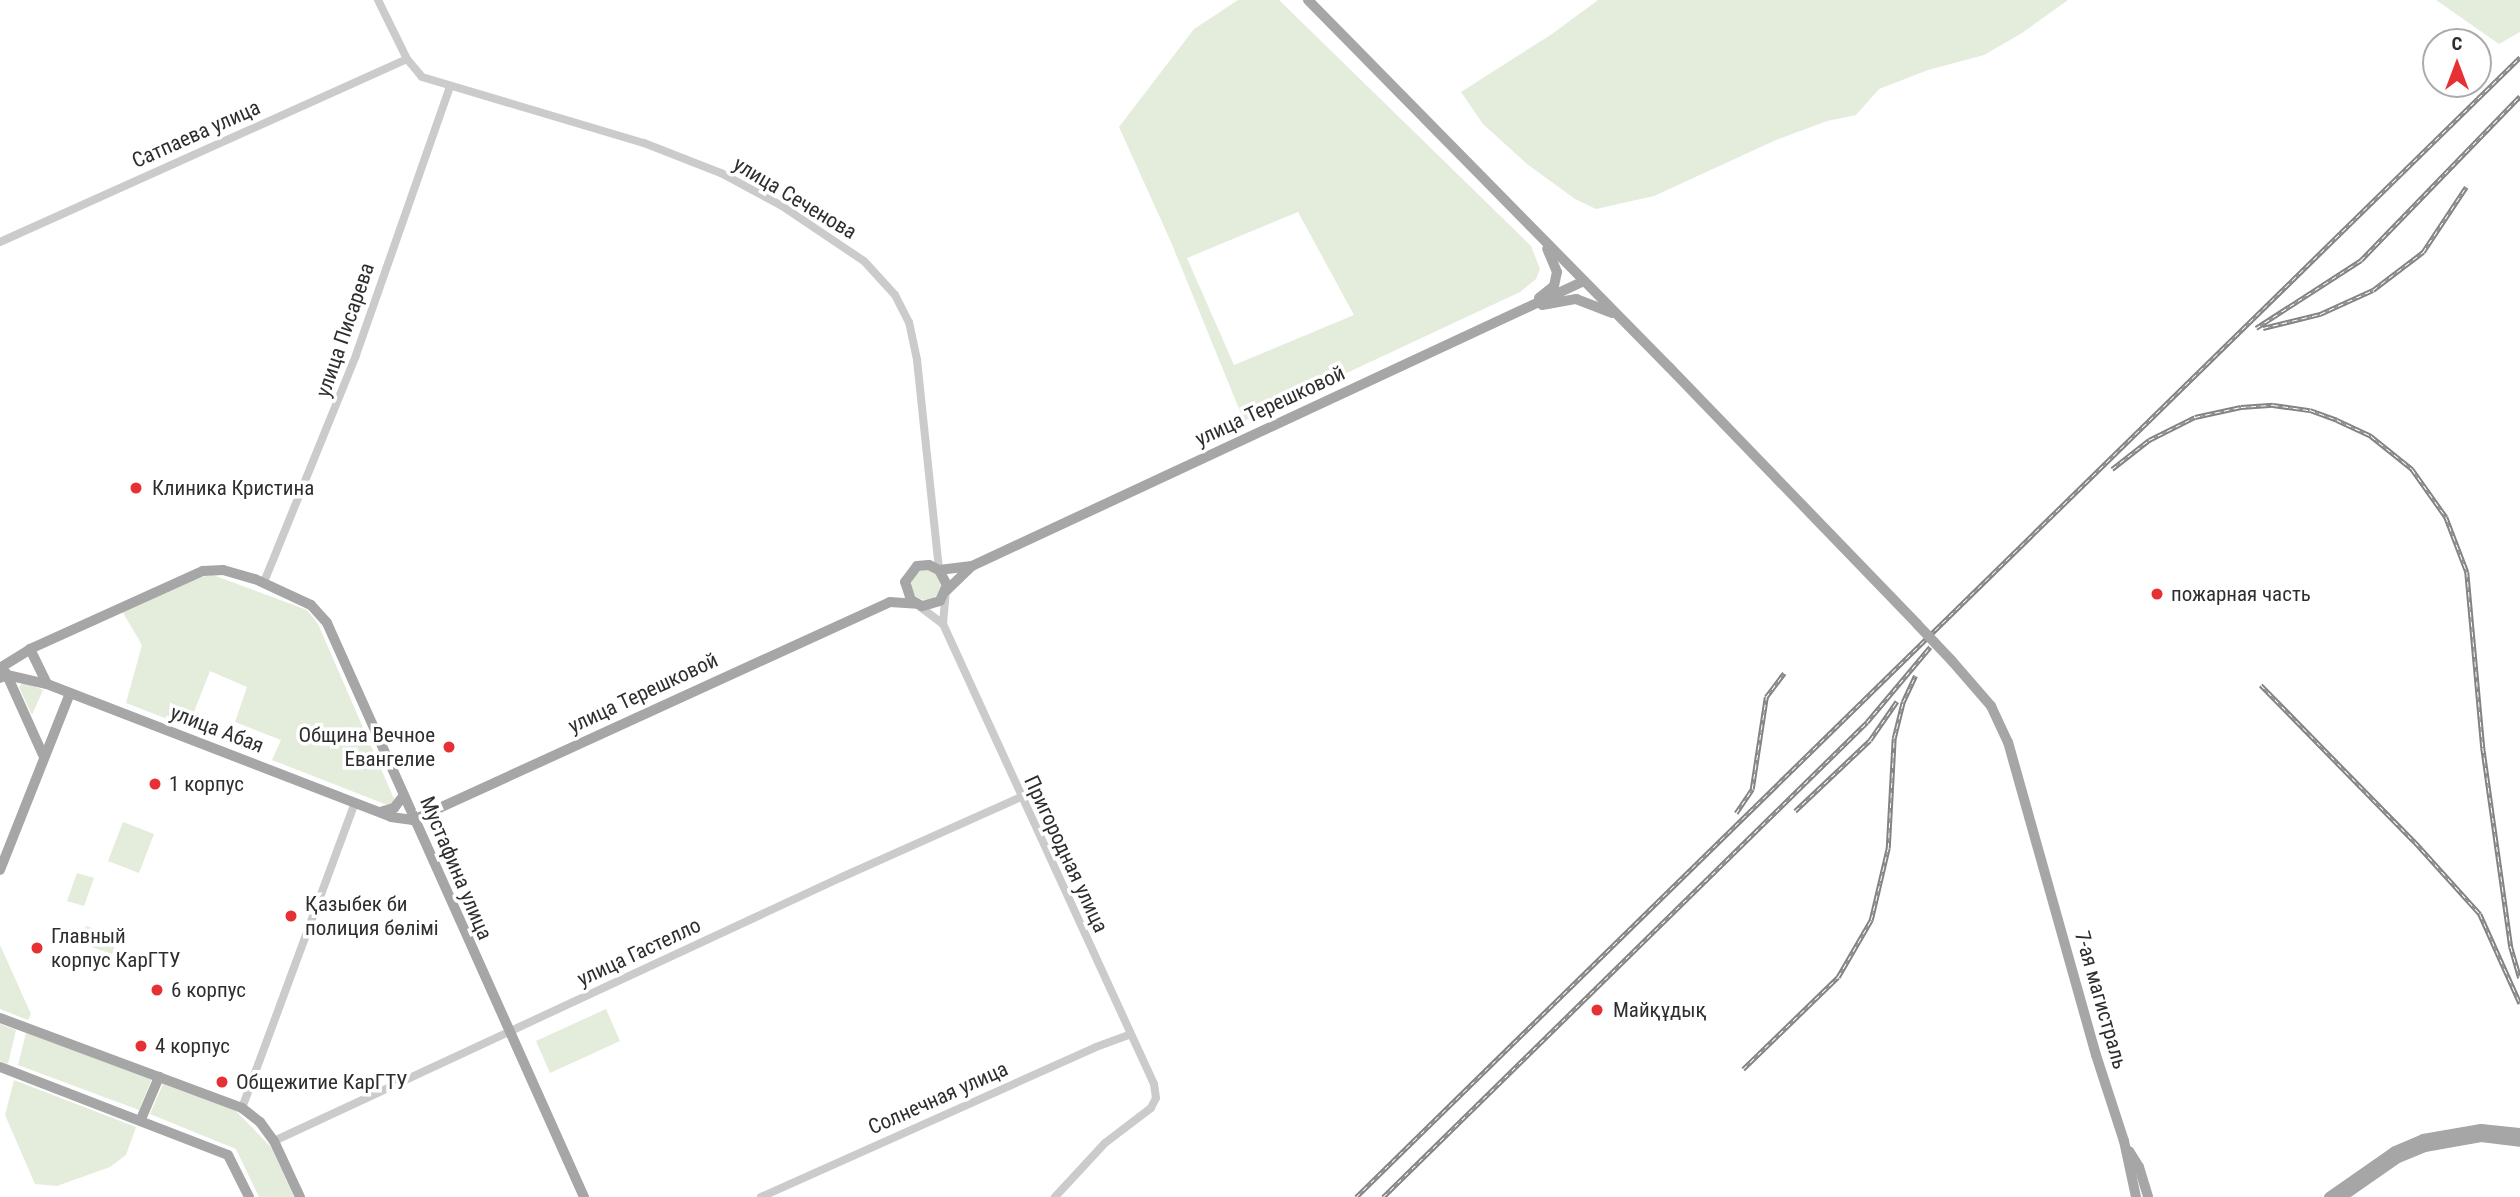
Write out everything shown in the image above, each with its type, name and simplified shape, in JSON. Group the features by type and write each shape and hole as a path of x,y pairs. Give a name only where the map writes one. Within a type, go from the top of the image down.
{"main road":[{"name":"7-ая магистраль","path":"1308,0 1917,624 1999,718 2096,1055 2124,1141"},
{"path":"1528,307 1554,286 1557,272 1555,262 1540,237"},
{"name":"улица Терешковой","path":"413,820 890,602 912,570 924,565 939,570 972,566 1584,281"},
{"path":"1528,307 1576,299 1618,316"},
{"name":"улица Терешковой","path":"890,602 934,604 972,566"},
{"path":"43,755 2,670 30,649 203,570 223,570 264,582"},
{"path":"939,570 946,579 946,591"},
{"name":"Мустафина улица","path":"264,582 311,605 327,623 584,1197"},
{"path":"905,582 907,595 917,604"},
{"path":"30,649 47,684"},
{"name":"улица Абая","path":"2,670 47,684 379,812 413,820"},
{"path":"0,870 43,755 70,693"},
{"path":"379,812 394,808 404,795"},
{"path":"0,1018 243,1108 260,1122 274,1141 300,1197"},
{"path":"0,1067 141,1119 228,1155 249,1197"},
{"path":"141,1119 159,1077"},
{"path":"2329,1197 2395,1151 2423,1139 2481,1129 2520,1133"},
{"path":"2342,1197 2399,1158 2425,1147 2481,1137 2520,1142"},
{"path":"2124,1141 2136,1197"},
{"path":"2124,1141 2139,1167 2148,1197"}],"street":[{"name":"улица Сеченова","path":"378,0 407,59 422,76 644,143 721,173 782,206 863,261 895,295 909,322 917,360 936,548"},
{"name":"Сатпаева улица","path":"0,242 407,59"},
{"name":"улица Писарева","path":"264,582 356,355 450,86"},
{"path":"924,565 936,548"},
{"path":"936,548 939,570"},
{"path":"943,624 946,591"},
{"path":"917,604 943,624"},
{"name":"Пригородная улица","path":"943,624 1154,1084 1156,1098 1151,1108 1105,1143 1055,1197"},
{"name":"улица Гастелло","path":"274,1141 1021,797"},
{"path":"243,1108 355,802"},
{"name":"Солнечная улица","path":"761,1197 1096,1046 1131,1034"}],"green space":[{"path":"1238,0 1279,0 1531,246 1540,269 1536,279 1520,292 1244,421 1171,242 1119,127 1194,29","holes":["1298,212 1354,315 1234,365 1187,258"]},
{"path":"1598,0 2068,0 2022,33 1984,55 1928,70 1879,89 1856,115 1827,121 1776,140 1654,196 1596,209 1575,199 1527,164 1483,124 1461,92 1552,34"},
{"path":"2436,0 2520,0 2520,32 2499,44 2492,39 2492,28 2476,28"},
{"path":"926,570 937,574 941,585 937,596 926,600 915,596 911,585 915,574"},
{"path":"213,575 307,610 318,624 395,801 390,806 272,760 281,740 235,722 247,687 210,671 188,727 126,703 142,645 122,611 194,578"},
{"path":"24,682 43,690 32,715 19,687"},
{"path":"123,822 154,834 139,873 108,861"},
{"path":"77,873 94,878 84,906 67,901"},
{"path":"86,926 118,937 112,954 80,943"},
{"path":"0,945 31,1014 28,1020 0,1009"},
{"path":"606,1009 620,1041 550,1073 536,1041"},
{"path":"0,1024 16,1030 8,1064 0,1061"},
{"path":"26,1033 152,1078 139,1110 18,1065"},
{"path":"14,1080 136,1127 126,1155 110,1167 57,1186 35,1184 5,1115"},
{"path":"163,1084 236,1111 271,1147 294,1197 259,1197 236,1149 150,1114"}],"railway":[{"path":"1356,1197 2520,57"},
{"path":"2256,328 2361,260 2520,96"},
{"path":"2263,328 2320,314 2373,290 2423,252 2466,187"},
{"path":"2112,469 2149,440 2195,417 2241,407 2273,405 2310,410 2337,420 2371,436 2412,469 2446,517 2467,572 2483,748 2511,947 2520,978"},
{"path":"1383,1197 1867,722 1930,647"},
{"path":"1736,813 1752,789 1766,697 1784,673"},
{"path":"1743,1069 1838,977 1871,920 1888,848 1894,738 1903,702 1915,676"},
{"path":"2261,685 2415,842 2480,914 2520,1003"},
{"path":"1795,811 1870,740 1897,701"}],"place":[{"name":"Клиника Кристина","path":"136,488"},
{"name":"пожарная часть","path":"2157,594"},
{"name":"Община Вечное Евангелие","path":"449,747"},
{"name":"1 корпус","path":"155,784"},
{"name":"Қазыбек би полиция бөлімі","path":"291,916"},
{"name":"Главный корпус КарГТУ","path":"37,948"},
{"name":"6 корпус","path":"157,990"},
{"name":"Майқұдық","path":"1597,1010"},
{"name":"4 корпус","path":"141,1046"},
{"name":"Общежитие КарГТУ","path":"222,1082"}]}
